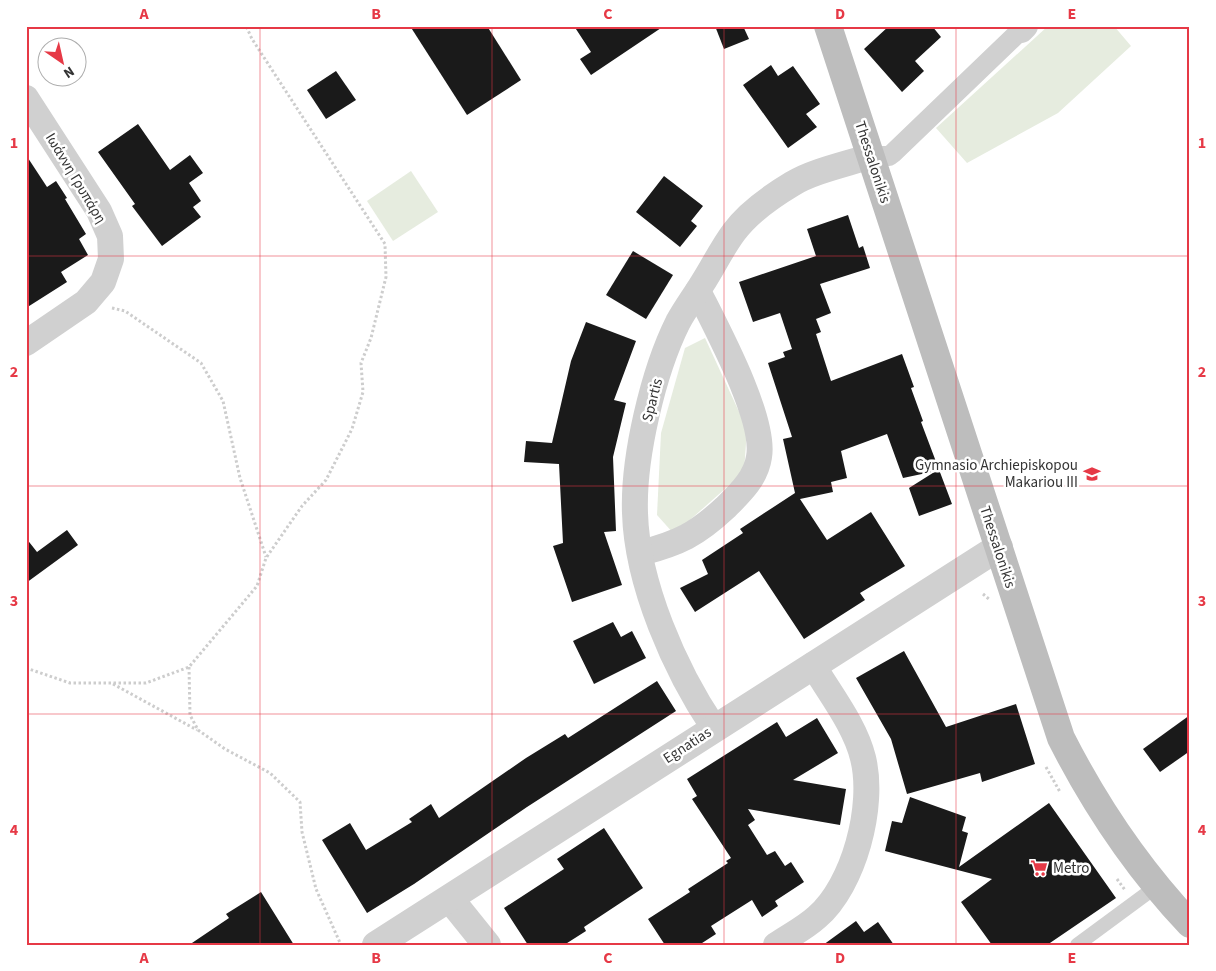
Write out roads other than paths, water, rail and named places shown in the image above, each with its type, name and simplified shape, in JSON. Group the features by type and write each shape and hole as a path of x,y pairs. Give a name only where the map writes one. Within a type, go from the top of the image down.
{"main road":[{"name":"Thessalonikis","path":"828,26 1061,738 1091,791 1157,886 1190,924"}],"street":[{"path":"871,156 889,156 893,153 1023,28"},
{"name":"Ιωάννη Γρυπάρη","path":"26,98 99,211 110,236 111,259 103,282 86,302 26,343"},
{"name":"Spartis","path":"714,728 679,672 652,600 641,553 635,513 639,458 650,405 664,358 678,323 735,231 765,203 794,183 871,156"},
{"path":"641,553 675,544 692,535 714,518 748,484 759,458 760,443 755,420 731,357 698,291"},
{"name":"Egnatias","path":"376,945 813,664 998,548"},
{"path":"776,945 817,917 838,892 853,859 863,825 866,791 864,760 857,740 813,664"},
{"path":"450,898 487,945"}],"lane":[{"path":"1077,945 1157,886"}],"place":[{"name":"Gymnasio Archiepiskopou Makariou III","path":"1092,474"},
{"name":"Metro","path":"1039,868"}]}
